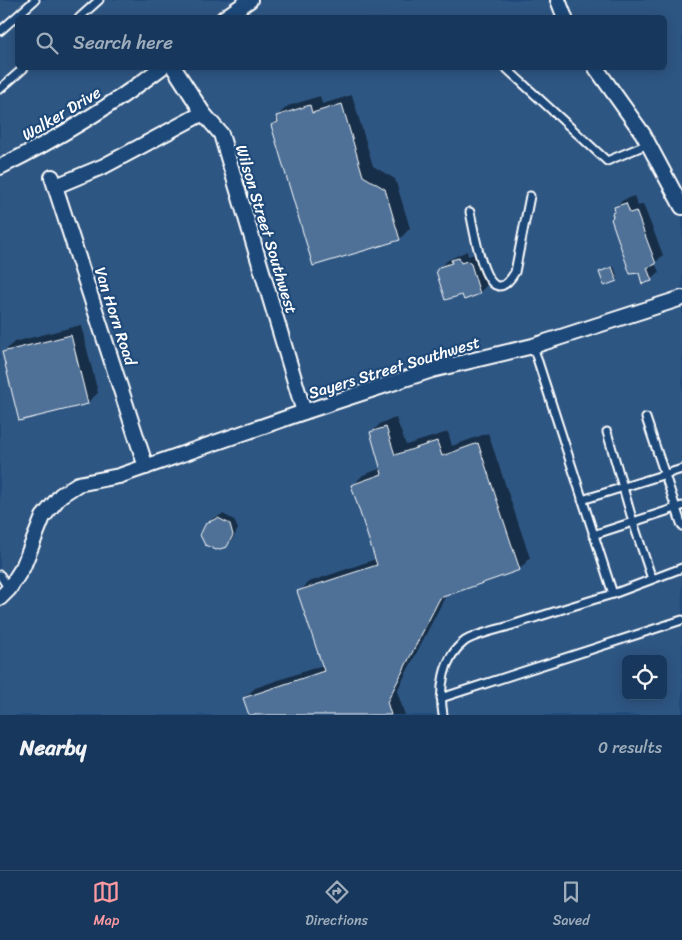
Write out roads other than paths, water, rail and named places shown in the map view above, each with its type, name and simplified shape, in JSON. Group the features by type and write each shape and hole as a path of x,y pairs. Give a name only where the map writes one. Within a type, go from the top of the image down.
{"street":[{"path":"558,0 565,15"},
{"path":"227,15 240,2"},
{"name":"Walker Drive","path":"0,167 93,115 158,70"},
{"name":"Wilson Street Southwest","path":"175,70 203,113 221,134 304,412"},
{"path":"597,70 648,144 682,207"},
{"name":"Van Horn Road","path":"146,467 54,182 104,166 203,113"},
{"name":"Sayers Street Southwest","path":"5,594 23,567 43,517 62,495 78,484 119,476 432,370 533,346 682,298"}],"lane":[{"path":"18,15 35,0"},
{"path":"82,15 98,0"},
{"path":"0,31 15,18"},
{"path":"0,89 22,70"},
{"path":"508,70 608,161 648,144"},
{"path":"470,212 483,268 489,280 501,286 509,282 515,272 530,196"},
{"path":"533,346 613,594"},
{"path":"646,418 664,475 679,507 682,526"},
{"path":"607,432 652,579"},
{"path":"582,500 682,469"},
{"path":"593,534 679,507"},
{"path":"443,715 441,682 451,657 466,642 490,632 613,594 682,568"},
{"path":"0,575 5,594"},
{"path":"441,698 682,620"}]}
